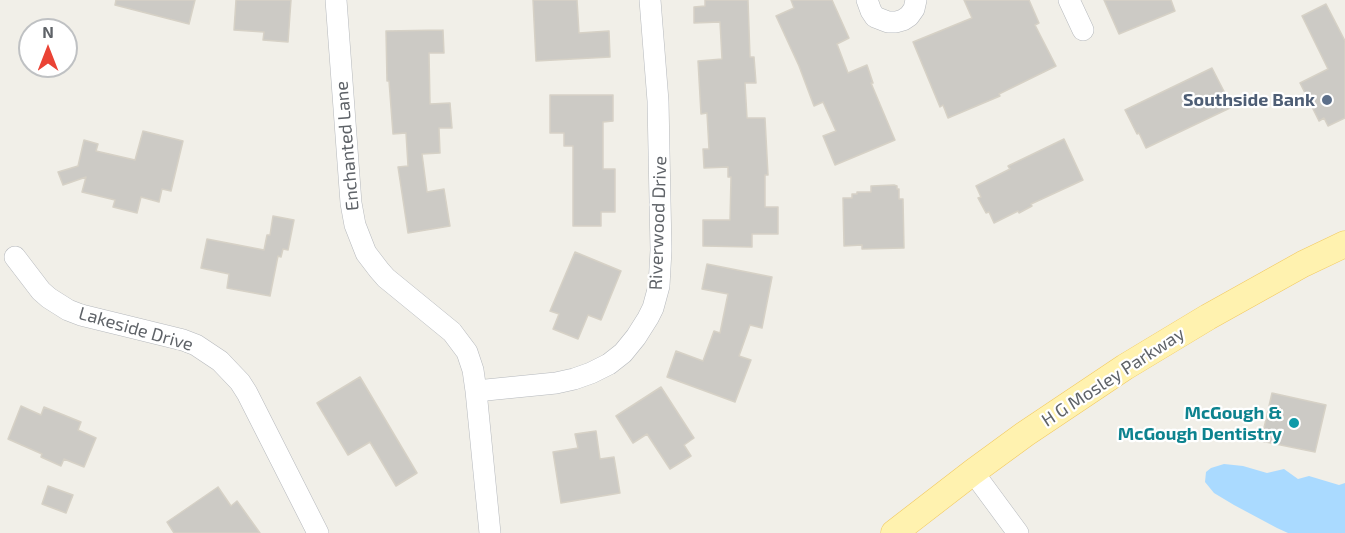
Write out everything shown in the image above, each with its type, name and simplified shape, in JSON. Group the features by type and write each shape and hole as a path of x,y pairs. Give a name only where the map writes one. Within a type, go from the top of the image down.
{"main road":[{"name":"H G Mosley Parkway","path":"894,533 972,472 1075,399 1236,301 1345,244"}],"street":[{"name":"Enchanted Lane","path":"336,0 351,203 355,225 366,253 373,263 386,278 452,332 471,362 490,533"},
{"name":"Riverwood Drive","path":"476,391 556,383 574,380 591,373 609,364 623,353 636,337 653,308 659,286 661,250 658,101 650,0"},
{"path":"867,0 875,16 888,22 896,22 909,16 916,0"},
{"path":"1068,0 1083,30"},
{"name":"Lakeside Drive","path":"15,257 41,291 68,310 183,340 196,345 219,361 240,382 247,393 318,533"},
{"path":"972,472 1018,533"}],"water":[{"path":"1224,464 1243,466 1267,473 1284,469 1298,479 1309,476 1339,485 1345,483 1345,533 1288,533 1234,505 1214,493 1205,482 1206,472"}],"building":[{"path":"116,0 195,0 189,24 115,5"},
{"path":"236,0 291,0 288,42 263,40 264,32 234,30"},
{"path":"533,0 577,0 579,33 609,31 610,57 536,61"},
{"path":"705,0 748,0 750,57 754,57 756,83 745,83 747,118 765,118 768,175 765,175 765,207 778,207 778,234 752,234 752,247 703,246 703,220 730,220 731,177 728,177 728,167 704,168 703,149 709,149 707,113 701,114 698,61 722,59 720,22 694,23 694,7 705,6"},
{"path":"791,0 832,0 849,38 837,44 848,73 867,65 873,83 871,83 895,140 835,165 823,136 836,131 823,102 814,106 776,16 794,8"},
{"path":"964,0 1029,0 1039,23 1035,25 1056,66 999,94 1000,96 948,118 943,105 940,107 913,42 972,18"},
{"path":"1104,0 1171,0 1175,11 1119,34"},
{"path":"1326,4 1345,41 1345,118 1328,126 1324,118 1319,121 1300,83 1328,69 1302,16"},
{"path":"443,30 444,53 429,53 430,104 450,103 452,128 439,128 440,153 422,154 427,192 444,189 450,226 408,233 398,167 408,166 406,133 393,134 389,81 387,81 386,31"},
{"path":"1212,68 1232,107 1146,148 1125,110"},
{"path":"550,95 613,95 613,121 603,122 603,169 615,169 615,212 601,212 601,226 573,226 573,146 564,146 564,133 550,133"},
{"path":"143,131 183,141 171,191 162,189 159,202 141,197 137,213 113,207 115,200 82,192 86,177 63,185 58,172 78,166 84,140 98,144 96,151 135,160"},
{"path":"1064,139 1083,180 1031,204 1032,206 1019,213 1018,211 994,223 978,198 981,197 976,186 1010,169 1008,166"},
{"path":"894,185 899,189 899,199 903,199 904,248 862,249 862,245 844,246 843,198 852,198 852,194 857,194 857,192 871,192 871,186"},
{"path":"273,216 294,220 288,250 283,249 281,257 278,256 270,296 227,288 229,274 201,268 207,239 264,250 267,235 270,235"},
{"path":"575,252 621,271 601,320 588,315 578,339 553,329 559,314 550,311"},
{"path":"707,264 772,277 762,328 750,325 739,356 751,360 735,402 667,377 676,351 703,361 714,331 720,333 728,294 702,289"},
{"path":"360,377 417,473 396,486 370,442 348,455 317,403"},
{"path":"661,387 694,438 684,445 691,456 670,469 647,434 633,443 616,416"},
{"name":"McGough & McGough Dentistry","path":"1272,393 1326,405 1315,452 1261,441"},
{"path":"21,406 41,415 44,407 81,422 78,430 96,438 84,467 64,459 61,466 41,457 42,454 8,439"},
{"path":"596,431 600,459 614,457 620,493 561,503 553,452 578,448 575,434"},
{"path":"48,486 73,495 66,513 42,504"},
{"path":"218,487 231,506 237,501 260,533 174,533 167,522"}],"place":[{"name":"Southside Bank","path":"1327,100"},
{"name":"McGough & McGough Dentistry","path":"1294,423"}]}
